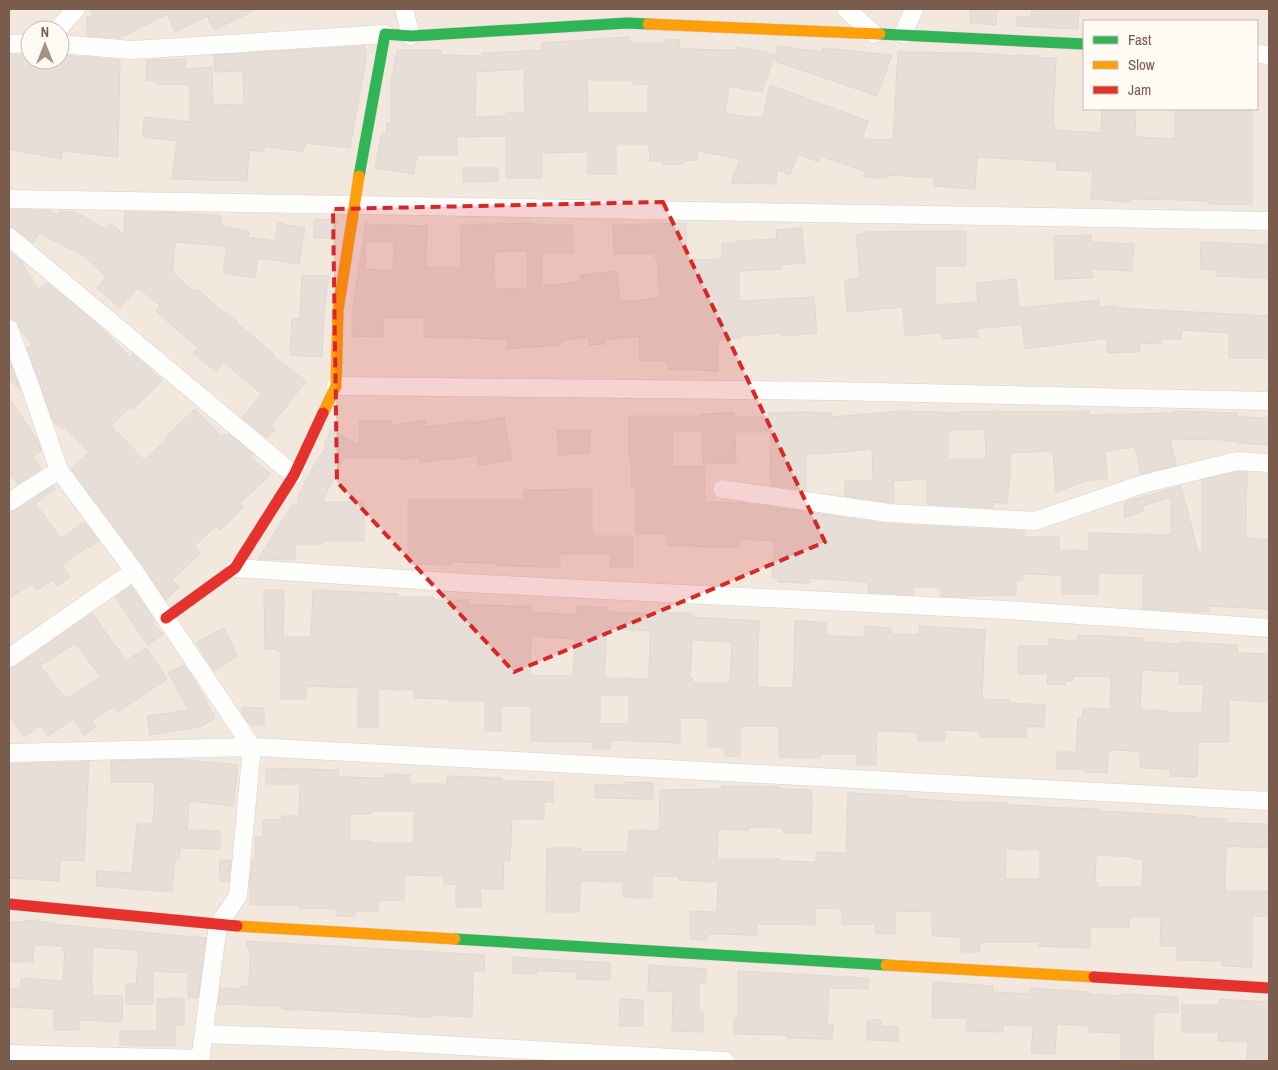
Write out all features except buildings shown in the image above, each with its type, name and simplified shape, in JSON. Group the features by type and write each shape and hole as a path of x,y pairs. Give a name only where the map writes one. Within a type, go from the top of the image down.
{"street":[{"path":"66,20 76,9"},
{"path":"404,9 411,36"},
{"path":"846,9 874,34"},
{"path":"903,34 914,9"},
{"path":"70,45 132,50 385,34 411,36 628,23 903,34 1083,44"},
{"path":"166,618 235,568 294,475 336,386 338,310 354,205 385,34"},
{"path":"9,199 1269,221"},
{"path":"9,237 294,475"},
{"path":"9,1054 200,1060 218,925 238,896 252,747 134,571 58,470 10,335"},
{"path":"336,386 832,392 1269,401"},
{"path":"722,489 889,513 1035,521 1143,484 1236,461 1269,463"},
{"path":"9,502 58,470"},
{"path":"235,568 465,583 1007,610 1269,628"},
{"path":"9,658 134,571"},
{"path":"9,753 252,747 1269,801"},
{"path":"9,904 218,925 1269,988"},
{"path":"204,1034 725,1061"}],"highlighted area":[{"path":"663,202 825,542 514,672 337,482 333,209"}],"shaded area":[{"path":"9,9 1269,9 1269,1061 9,1061"}],"traffic: fast":[{"path":"359,176 385,34 411,36 627,23 648,24"},
{"path":"880,34 1083,44"},
{"path":"455,939 886,965"}],"traffic: slow":[{"path":"648,24 880,34"},
{"path":"323,413 336,386 338,310 359,176"},
{"path":"237,926 455,939"},
{"path":"886,965 1094,977"}],"traffic: jam":[{"path":"166,618 235,568 294,475 323,413"},
{"path":"9,904 237,926"},
{"path":"1094,977 1269,988"}]}
